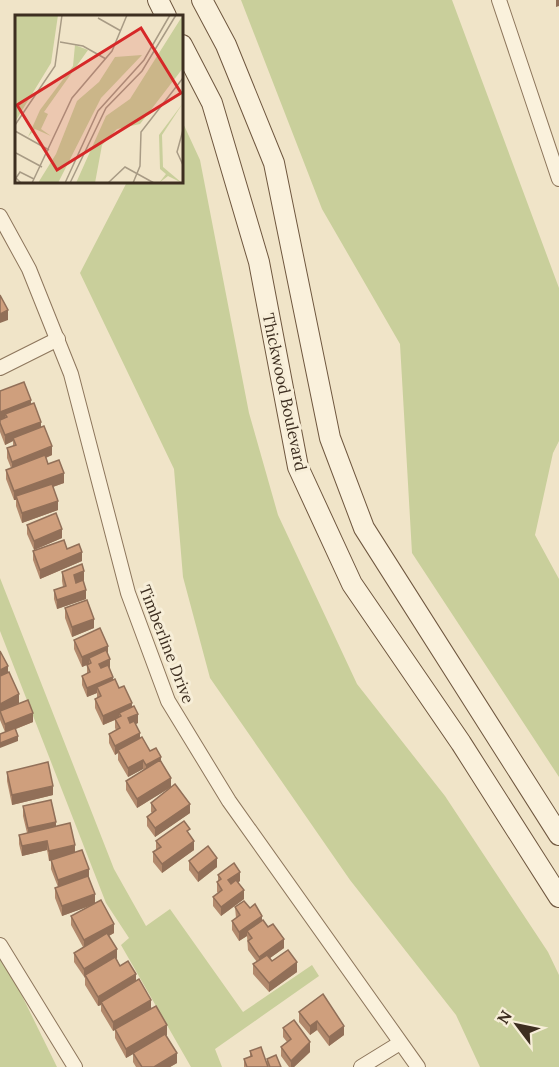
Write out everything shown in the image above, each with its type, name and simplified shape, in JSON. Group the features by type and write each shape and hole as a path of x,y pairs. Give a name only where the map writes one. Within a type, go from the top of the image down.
{"main road":[{"path":"158,0 166,15"},
{"path":"202,0 226,45 274,163 330,438 364,528 559,835"},
{"name":"Thickwood Boulevard","path":"183,47 212,103 259,262 298,467 352,584 461,743 559,897"}],"street":[{"path":"499,0 559,179"},
{"name":"Timberline Drive","path":"0,216 30,268 71,374 128,593 168,701 229,801 418,1067"},
{"path":"0,368 58,339"},
{"path":"0,945 75,1067"},
{"path":"362,1067 400,1043"}],"green space":[{"path":"241,0 452,0 559,288 559,441 553,453 535,535 559,579 559,777 412,553 400,344 322,209"},
{"path":"183,123 200,160 249,413 278,515 357,684 445,796 548,952 559,975 559,1067 480,1067 456,1015 350,880 210,678 183,577 174,469 80,273 126,183 183,183"},
{"path":"0,578 114,869 146,926 170,909 243,1012 312,965 319,976 215,1049 222,1067 191,1067 121,945 129,938 106,903 0,631"},
{"path":"0,951 57,1067 0,1067"}],"building":[{"path":"0,295 8,310 0,314"},
{"path":"24,382 31,400 0,412 0,391"},
{"path":"34,403 41,422 5,435 0,420 7,417 5,414"},
{"path":"44,426 52,446 12,462 7,448 16,445 13,438"},
{"path":"45,455 48,464 59,460 64,473 14,491 6,470"},
{"path":"52,484 58,501 22,513 16,496"},
{"path":"56,513 62,529 34,541 27,525"},
{"path":"64,540 67,549 79,544 82,552 40,570 33,551"},
{"path":"82,564 84,571 74,575 76,583 83,580 86,590 57,600 54,590 66,586 62,572"},
{"path":"87,600 94,619 72,627 65,608"},
{"path":"100,628 108,646 82,657 74,640"},
{"path":"106,650 110,659 99,664 101,668 108,665 113,677 87,688 82,676 90,672 87,665 91,663 89,658"},
{"path":"0,651 8,666 0,670"},
{"path":"9,672 19,694 0,704 0,676"},
{"path":"115,679 119,688 124,686 132,703 103,716 95,699 101,696 97,687"},
{"path":"28,700 33,713 5,724 0,711"},
{"path":"134,706 138,714 128,718 130,723 134,721 140,733 115,746 109,734 120,728 115,719 121,716 119,713"},
{"path":"15,728 18,736 0,743 0,734"},
{"path":"142,737 150,751 156,748 161,757 146,765 143,760 128,768 118,750"},
{"path":"160,760 171,778 137,799 126,781"},
{"path":"48,762 53,786 12,795 7,772"},
{"path":"175,784 190,804 155,828 147,817 156,810 151,803"},
{"path":"51,800 56,822 28,828 23,806"},
{"path":"184,821 194,841 162,864 153,852 161,847 156,841"},
{"path":"70,823 75,845 49,851 47,841 22,846 19,835"},
{"path":"208,846 217,858 198,873 189,861"},
{"path":"82,850 89,869 58,880 51,860"},
{"path":"234,863 240,872 228,880 231,884 236,880 244,890 221,907 213,897 222,890 217,882 221,879 218,875"},
{"path":"88,876 95,894 62,906 55,888"},
{"path":"101,900 114,924 84,940 71,916"},
{"path":"244,901 250,908 255,904 262,916 239,932 232,921 240,915 235,907"},
{"path":"263,920 268,927 273,924 284,939 259,957 248,941 252,938 247,931"},
{"path":"107,933 117,949 84,969 74,953"},
{"path":"288,950 297,962 269,983 253,964 267,955 272,961"},
{"path":"115,957 120,966 128,961 136,974 98,997 85,975"},
{"path":"139,979 151,1000 113,1022 101,1002"},
{"path":"323,994 344,1026 329,1037 317,1021 310,1026 299,1012"},
{"path":"156,1006 167,1025 126,1049 115,1029"},
{"path":"294,1020 310,1042 291,1061 281,1047 291,1039 283,1028"},
{"path":"165,1034 177,1053 154,1067 142,1067 133,1053"},
{"path":"261,1047 268,1067 247,1067 244,1059 252,1056 250,1051"},
{"path":"276,1055 281,1067 270,1067 267,1059"}]}
